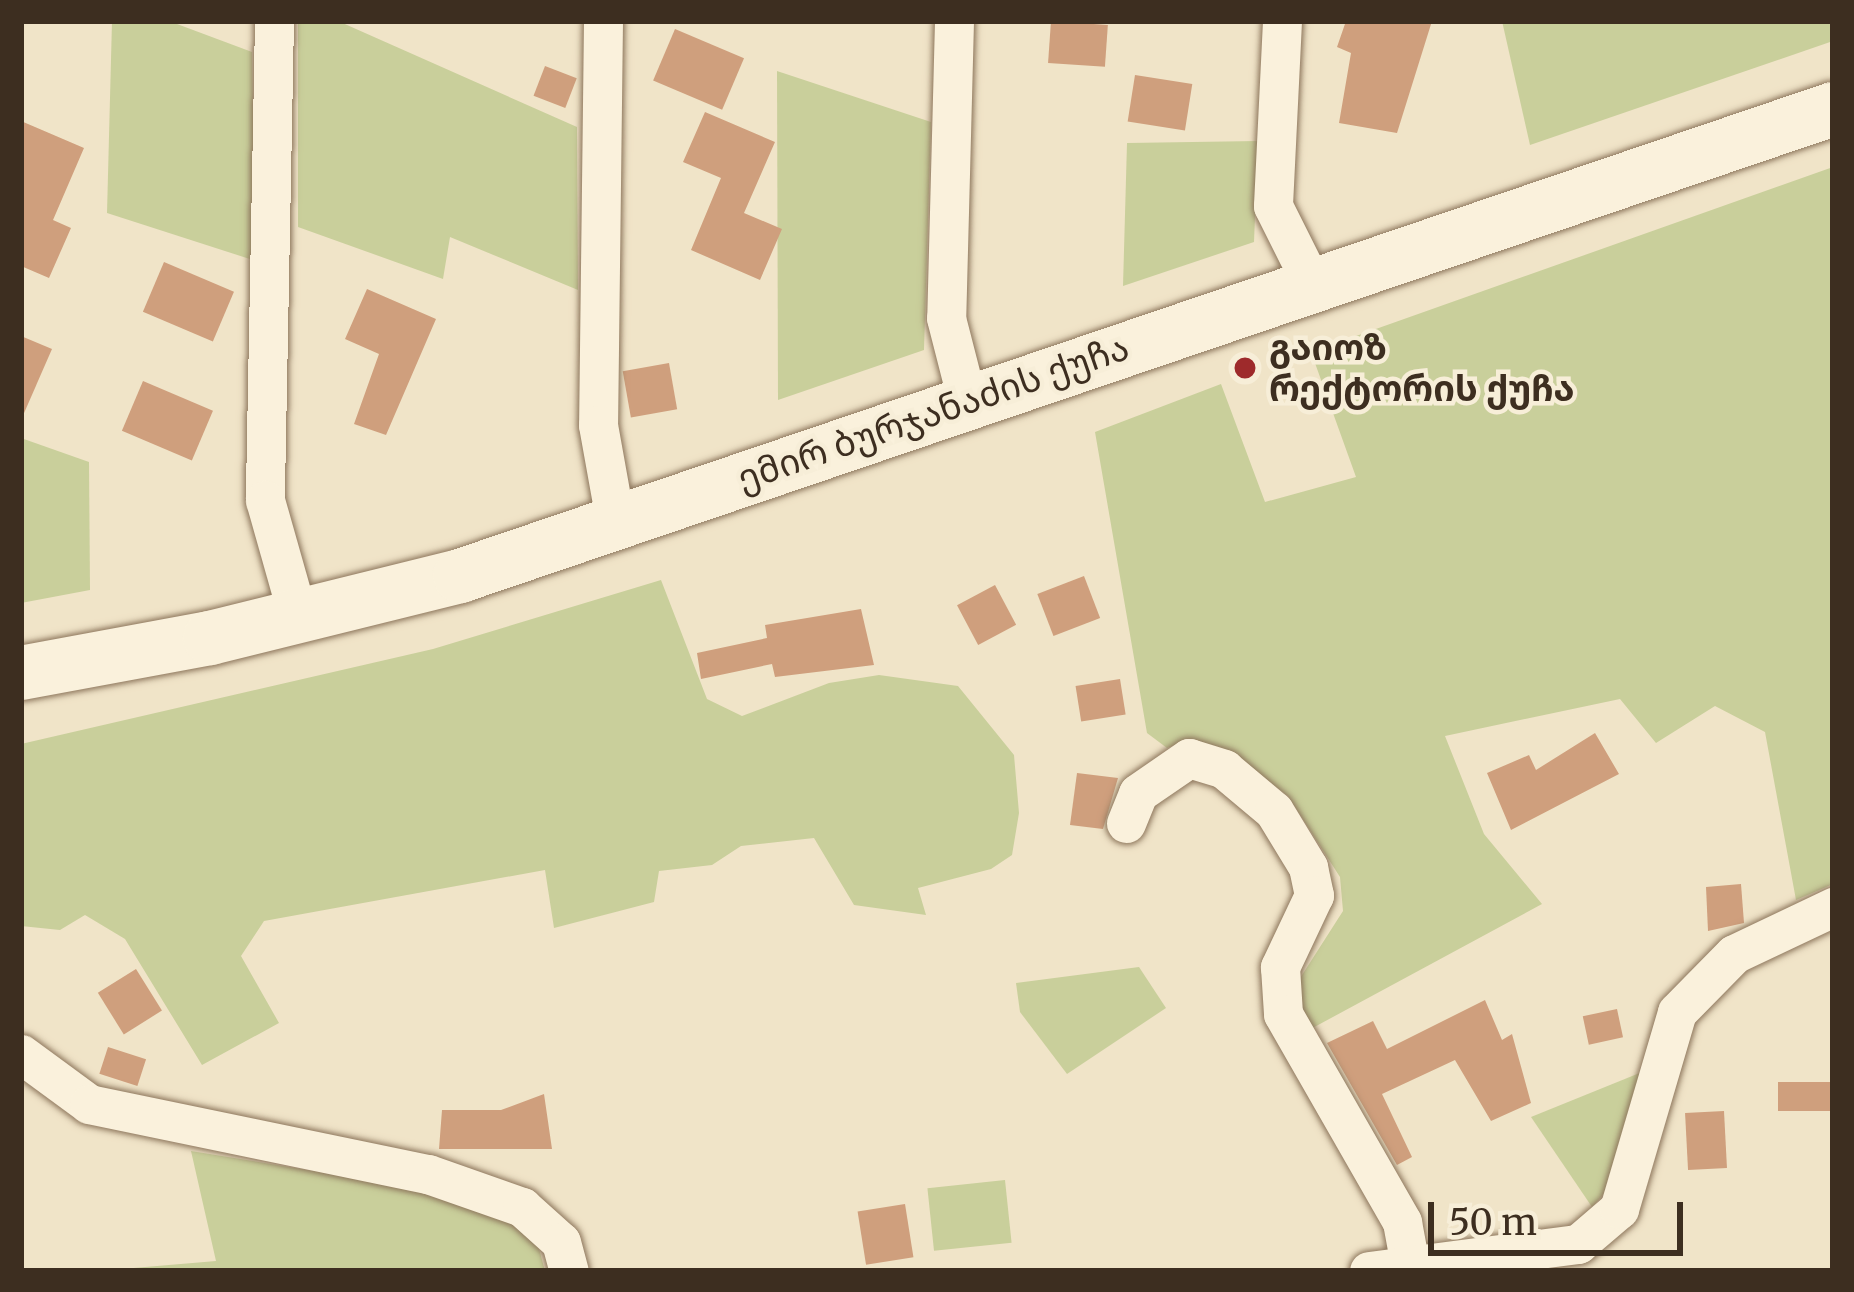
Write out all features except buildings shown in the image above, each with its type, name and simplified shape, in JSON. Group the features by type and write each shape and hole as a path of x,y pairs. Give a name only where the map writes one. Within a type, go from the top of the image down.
{"street":[{"path":"274,21 266,500 298,617"},
{"path":"603,21 598,425 616,525"},
{"path":"954,21 946,318 967,400"},
{"path":"1282,21 1273,206 1311,282"},
{"name":"ემირ ბურჯანაძის ქუჩა","path":"21,673 298,617 616,525 1311,282 1833,109"},
{"path":"1126,823 1138,793 1189,758 1224,769 1274,811 1308,867 1314,895 1280,967 1283,1014 1402,1222 1410,1265"},
{"path":"1369,1271 1579,1244 1619,1209 1677,1012 1734,954 1833,907"},
{"path":"21,1054 89,1104 428,1174 522,1207 561,1242 569,1271"}],"green space":[{"path":"112,21 169,21 252,52 256,261 107,213"},
{"path":"298,21 338,21 577,127 578,290 450,237 443,279 298,227"},
{"path":"1502,21 1833,21 1833,41 1530,145"},
{"path":"777,71 931,122 924,350 778,400"},
{"path":"1258,141 1254,242 1123,286 1127,143"},
{"path":"1833,167 1833,884 1796,900 1765,732 1715,706 1656,743 1620,699 1445,736 1484,834 1542,904 1307,1031 1295,986 1343,911 1340,877 1288,796 1250,767 1188,740 1167,748 1147,733 1095,432 1221,384 1265,502 1356,477 1311,352"},
{"path":"21,438 89,462 90,590 21,603"},
{"path":"661,580 707,699 742,716 829,683 879,675 958,686 1014,755 1019,813 1012,855 991,869 918,888 926,915 854,905 814,838 741,846 712,865 659,871 654,902 554,928 545,870 264,921 241,956 279,1023 202,1065 125,939 85,915 60,930 21,926 21,744 433,649"},
{"path":"1139,967 1166,1008 1067,1074 1020,1012 1016,983"},
{"path":"1647,1070 1616,1180 1592,1207 1531,1117"},
{"path":"191,1151 448,1193 504,1211 538,1245 545,1271 98,1271 216,1261"},
{"path":"1005,1180 1012,1243 934,1251 927,1188"}],"place":[{"name":"გაიოზ რექტორის ქუჩა","path":"1245,368"}]}
